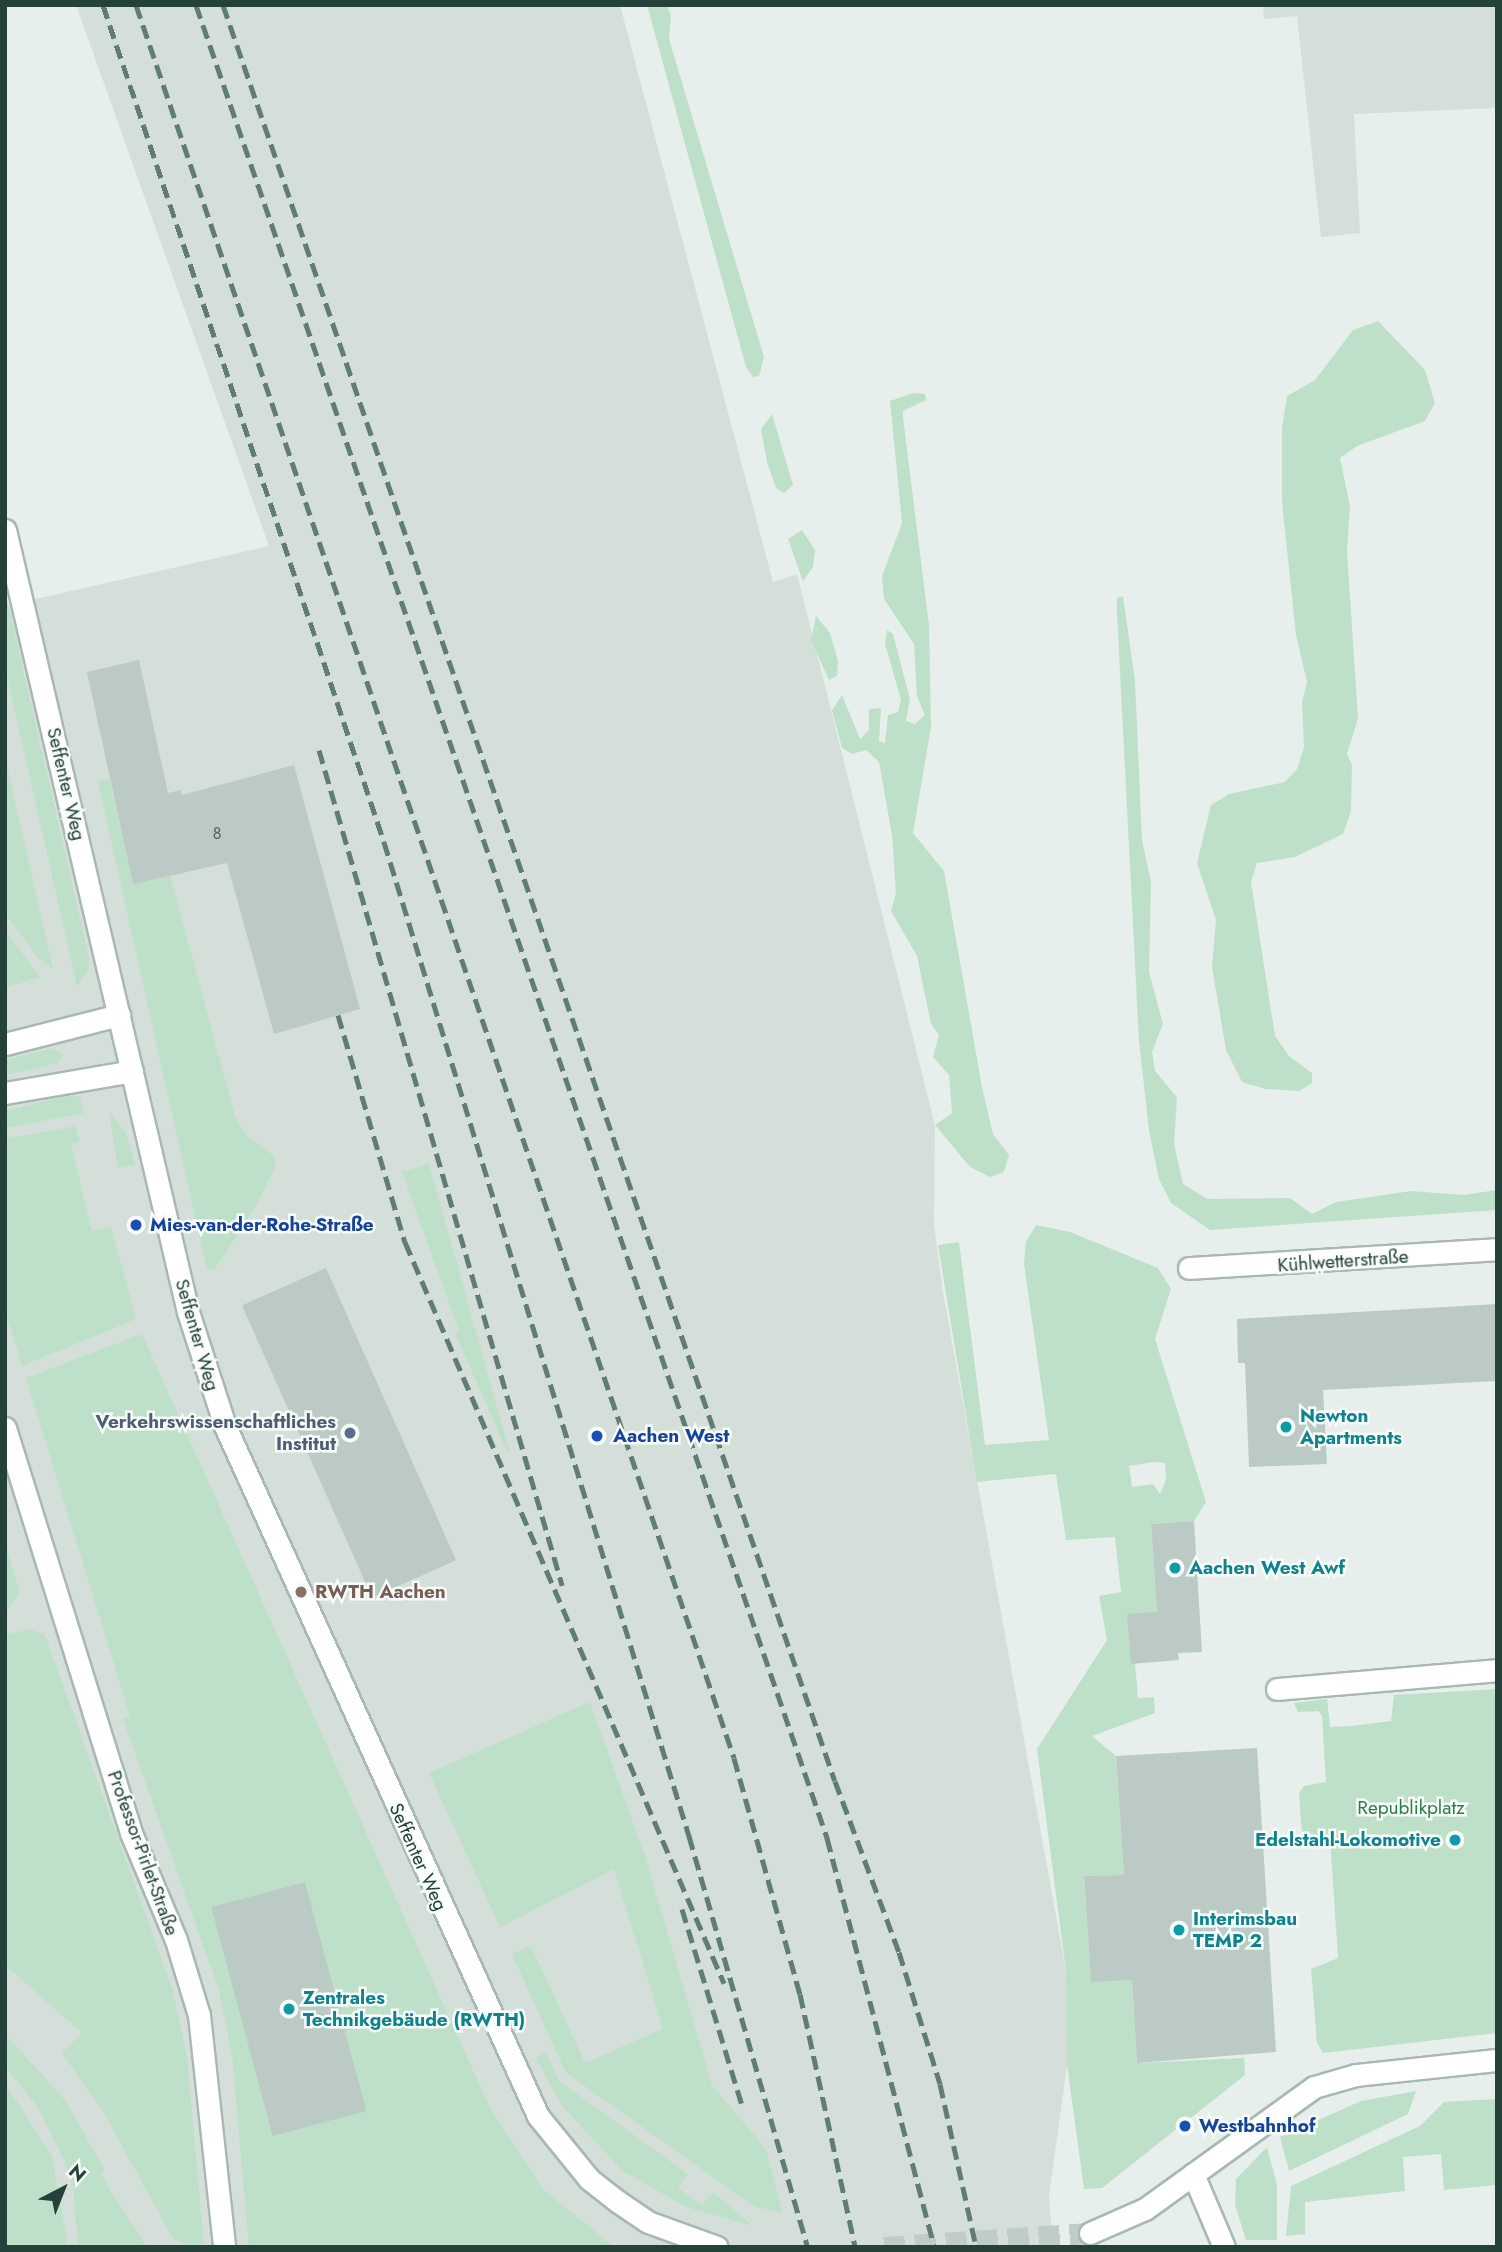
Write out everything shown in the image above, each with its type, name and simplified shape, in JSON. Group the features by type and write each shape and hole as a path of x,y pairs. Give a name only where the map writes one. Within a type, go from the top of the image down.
{"street":[{"name":"Seffenter Weg","path":"5,530 204,1371 514,2072 538,2116 589,2179 648,2222 717,2247"},
{"path":"5,1044 119,1015"},
{"path":"5,1093 132,1071"},
{"name":"Kühlwetterstraße","path":"1189,1268 1497,1249"},
{"name":"Professor-Pirlet-Straße","path":"5,1428 131,1833 176,1940 199,2015 224,2247"},
{"path":"1277,1689 1497,1670"},
{"path":"1090,2233 1145,2209 1314,2087 1356,2076 1497,2060"},
{"path":"1193,2174 1224,2247"}],"shaded area":[{"path":"76,5 620,5 773,582 797,574 935,1125 934,1225 943,1292 1066,1971 1067,2065 1049,2196 1053,2247 5,2247 5,606 269,546"},
{"path":"1263,5 1497,5 1497,108 1354,114 1360,233 1321,237 1297,16 1264,19"}],"green space":[{"path":"647,5 667,5 671,16 669,39 764,357 759,376 753,377 746,367"},
{"path":"1378,321 1425,370 1435,403 1425,421 1357,446 1340,458 1350,506 1347,551 1358,718 1347,754 1352,765 1351,811 1343,834 1295,857 1257,863 1251,882 1275,1036 1289,1056 1312,1073 1312,1083 1299,1091 1265,1089 1242,1082 1226,1050 1212,967 1216,920 1197,863 1211,805 1229,794 1285,782 1297,769 1304,747 1302,702 1307,682 1296,635 1282,502 1282,428 1287,396 1315,380 1353,330"},
{"path":"913,393 925,394 926,400 903,411 903,418 929,625 931,727 913,833 944,871 982,1087 993,1134 1009,1155 1004,1172 990,1177 970,1167 935,1125 952,1113 949,1075 933,1057 939,1035 931,1024 917,956 891,911 896,893 892,835 879,762 866,750 852,754 842,748 832,710 842,695 860,739 869,730 869,709 881,708 879,741 885,743 888,715 898,712 901,700 885,644 887,630 893,634 910,699 906,721 915,724 925,715 917,697 914,644 884,599 882,576 902,523 890,401"},
{"path":"772,414 793,485 784,493 776,488 767,462 761,429"},
{"path":"802,530 815,550 813,567 803,581 788,539"},
{"path":"5,591 89,957 88,972 77,986 5,668"},
{"path":"1123,596 1135,681 1142,840 1151,882 1149,972 1163,1024 1152,1052 1155,1071 1177,1097 1174,1144 1183,1184 1207,1199 1290,1198 1312,1214 1336,1202 1411,1191 1464,1195 1497,1190 1497,1210 1210,1230 1171,1203 1159,1179 1149,1130 1139,1041 1117,613 1117,598"},
{"path":"816,616 830,633 838,661 837,676 829,680 811,640"},
{"path":"5,757 53,969 37,957 5,913"},
{"path":"109,778 133,884 170,875 235,1116 244,1133 274,1156 276,1165 257,1204 215,1269 207,1271 98,782"},
{"path":"5,929 11,938 40,977 5,988"},
{"path":"53,1048 63,1054 58,1063 5,1075 5,1060"},
{"path":"65,1096 80,1096 84,1113 5,1128 5,1111"},
{"path":"109,1111 126,1133 135,1164 118,1168"},
{"path":"75,1126 80,1142 71,1144 92,1231 111,1227 136,1319 22,1366 5,1310 5,1139"},
{"path":"429,1164 508,1454 455,1333 459,1331 402,1172"},
{"path":"1036,1225 1070,1232 1158,1268 1171,1289 1155,1339 1206,1502 1194,1521 1151,1524 1157,1612 1135,1663 1138,1698 1154,1697 1155,1713 1092,1736 1116,1756 1124,1875 1084,1876 1091,1981 1132,1980 1137,2063 1244,2058 1245,2075 1102,2188 1084,2189 1067,2065 1066,1971 1037,1749 1107,1640 1099,1596 1121,1592 1115,1537 1066,1540 1056,1474 977,1482 938,1245 959,1242 985,1445 1049,1440 1024,1264 1026,1242","holes":["1165,1463 1166,1480 1160,1494 1153,1484 1132,1487 1129,1466"]},
{"path":"142,1334 490,2108 543,2189 614,2247 249,2247 232,2055 219,1990 123,1719 130,1716 26,1378"},
{"path":"5,1543 20,1593 5,1612"},
{"path":"29,1629 45,1635 173,1991 187,2057 204,2244 190,2246 173,2239 104,2113 62,2053 82,2033 5,1965 5,1635"},
{"name":"Republikplatz","path":"1497,1689 1497,2033 1323,2053 1317,2043 1311,1969 1338,1958 1330,1838 1302,1833 1299,1793 1304,1786 1326,1782 1322,1716 1318,1711 1298,1712 1294,1703 1327,1699 1330,1727 1351,1726 1391,1721 1394,1695"},
{"path":"590,1702 645,1856 712,2085 766,2149 782,2212 755,2207 566,2073 512,1954 531,1946 585,2063 663,2029 614,1869 500,1927 429,1773"},
{"path":"5,2034 65,2100 105,2170 101,2172 107,2185 147,2247 78,2247 73,2187 64,2160 38,2108 5,2066"},
{"path":"546,2052 559,2081 688,2174 678,2188 702,2205 713,2192 753,2226 686,2207 623,2171 561,2105 536,2058"},
{"path":"5,2083 52,2156 68,2247 5,2247"},
{"path":"1416,2091 1408,2114 1289,2171 1280,2137 1361,2101"},
{"path":"1497,2099 1497,2185 1444,2190 1441,2154 1403,2157 1405,2191 1305,2202 1305,2234 1286,2236 1291,2186 1420,2126 1444,2102"},
{"path":"1267,2147 1277,2185 1277,2240 1246,2240 1235,2205 1236,2179"}],"building":[{"path":"139,660 168,793 181,790 182,795 294,765 360,1009 274,1034 227,863 133,884 87,672"},
{"name":"Verkehrswissenschaftliches Institut","path":"326,1268 456,1560 372,1598 242,1305"},
{"name":"Newton Apartments","path":"1497,1304 1497,1381 1323,1390 1327,1464 1249,1467 1245,1363 1238,1363 1237,1319"},
{"name":"Aachen West Awf","path":"1194,1521 1202,1652 1178,1653 1179,1660 1131,1664 1127,1614 1157,1612 1151,1524"},
{"name":"Interimsbau TEMP 2","path":"1257,1748 1276,2052 1137,2063 1132,1980 1091,1982 1084,1876 1124,1875 1116,1756"},
{"name":"Zentrales Technikgebäude (RWTH)","path":"305,1882 366,2111 273,2136 211,1907"}],"tunnel":[{"path":"884,2247 1090,2233"}],"railway":[{"path":"103,5 384,842 689,1836 808,2247"},
{"path":"136,5 734,1758 800,1994 855,2247"},
{"path":"196,5 827,1838 934,2247"},
{"path":"223,5 835,1781 899,1952 940,2084 976,2247"},
{"path":"319,750 562,1585"},
{"path":"338,1015 405,1242 724,1983"},
{"path":"682,1909 742,2105"}],"place":[{"name":"Mies-van-der-Rohe-Straße","path":"136,1225"},
{"name":"Newton Apartments","path":"1286,1427"},
{"name":"Verkehrswissenschaftliches Institut","path":"350,1433"},
{"name":"Aachen West","path":"597,1436"},
{"name":"Aachen West Awf","path":"1175,1568"},
{"name":"RWTH Aachen","path":"301,1592"},
{"name":"Edelstahl-Lokomotive","path":"1455,1840"},
{"name":"Interimsbau TEMP 2","path":"1179,1930"},
{"name":"Zentrales Technikgebäude (RWTH)","path":"289,2009"},
{"name":"Westbahnhof","path":"1185,2126"}]}
